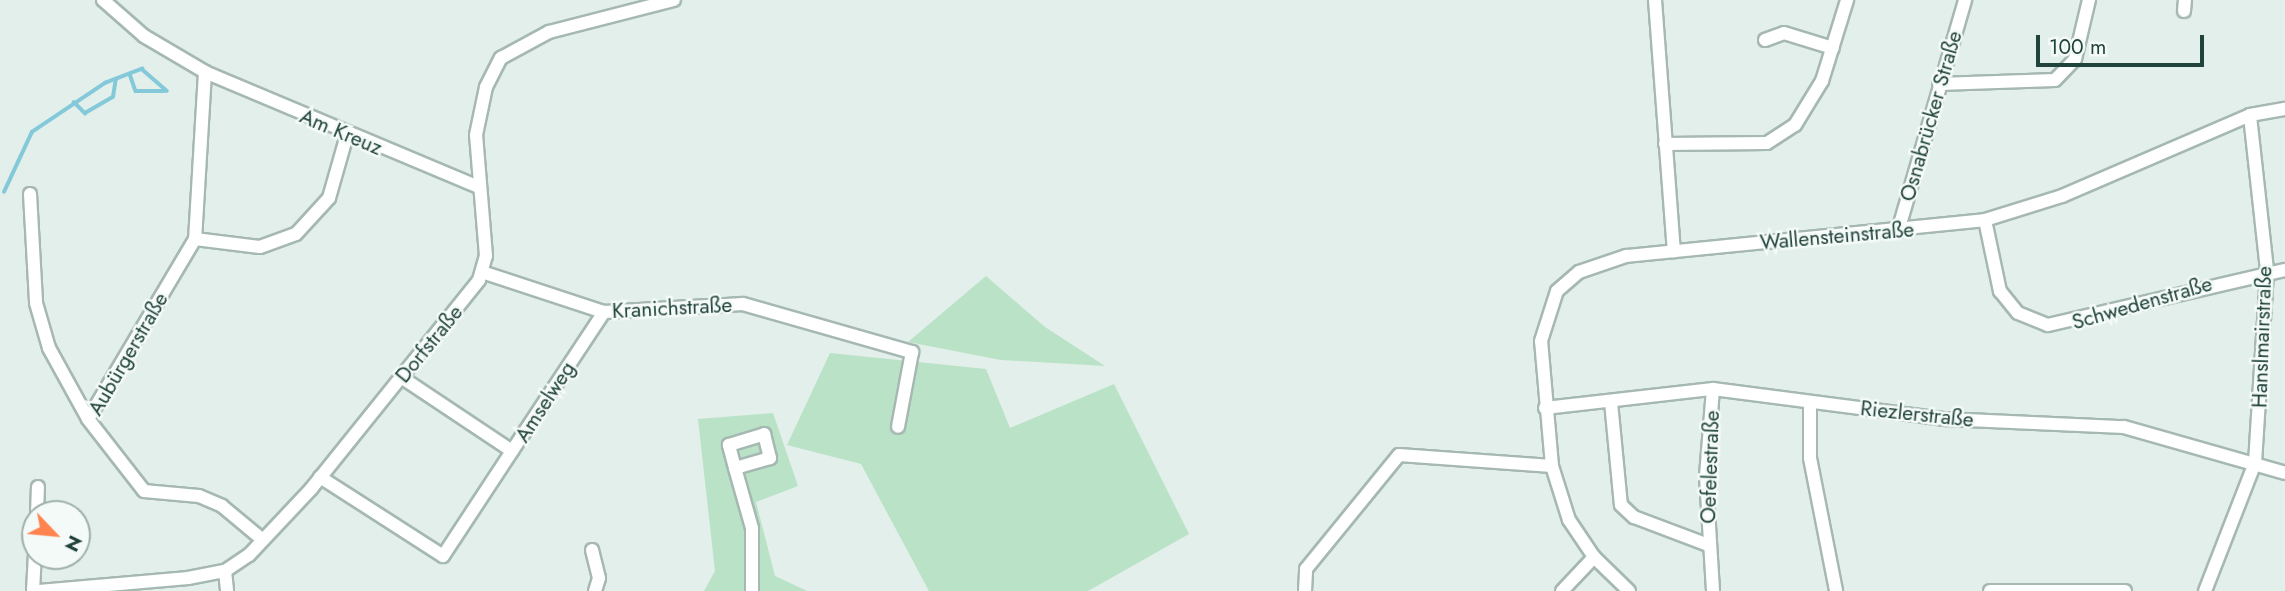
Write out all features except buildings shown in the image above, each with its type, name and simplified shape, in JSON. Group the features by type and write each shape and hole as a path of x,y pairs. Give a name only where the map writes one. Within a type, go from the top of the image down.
{"street":[{"path":"103,0 152,42 205,72"},
{"path":"482,272 478,187 480,110 507,52 549,32 674,0"},
{"path":"1655,0 1674,251"},
{"path":"1665,144 1768,143 1795,125 1809,105 1833,48 1847,0"},
{"name":"Osnabrücker Straße","path":"1898,231 1965,0"},
{"path":"1939,84 2055,80 2076,59 2089,0"},
{"path":"1765,40 1784,33 1833,48"},
{"name":"Am Kreuz","path":"205,72 347,135 478,187"},
{"name":"Aubürgerstraße","path":"205,72 195,239 88,419 144,491 199,496 222,506 263,540"},
{"name":"Wallensteinstraße","path":"1629,591 1594,557 1569,520 1552,466 1541,341 1558,291 1602,261 1674,251 1898,231 1985,220 2062,196 2250,115 2285,109"},
{"name":"Hanslmairstraße","path":"2205,591 2255,463 2267,270 2250,115"},
{"path":"195,239 260,247 296,234 329,198 347,135"},
{"path":"30,194 36,303 48,348 88,419"},
{"name":"Schwedenstraße","path":"1985,220 2000,290 2018,313 2048,325 2267,270 2285,270"},
{"name":"Kranichstraße","path":"482,272 604,312 743,304 912,352 898,427"},
{"name":"Dorfstraße","path":"225,571 263,540 320,477 482,272"},
{"name":"Amselweg","path":"401,377 512,451 604,312"},
{"name":"Riezlerstraße","path":"1545,408 1713,389 1945,419 2124,427 2285,473"},
{"name":"Oefelestraße","path":"1713,389 1708,545 1713,591"},
{"name":"Oefelestraße","path":"1611,402 1620,505 1634,517 1708,545"},
{"path":"1810,402 1810,458 1836,591"},
{"path":"320,477 443,556 512,451"},
{"path":"1305,591 1306,569 1399,455 1552,466"},
{"path":"735,468 752,528 752,591"},
{"path":"38,487 38,500"},
{"path":"592,550 595,591"},
{"path":"1562,591 1594,557"},
{"path":"35,570 36,591 225,571 227,591"},
{"path":"1990,591 2125,591"}],"green space":[{"path":"986,276 1045,327 1105,366 1001,360 908,342"},
{"path":"830,353 986,369 1010,428 1114,384 1189,534 1088,591 929,591 861,464 787,445"},
{"path":"773,413 798,486 756,502 775,576 807,591 704,591 715,571 698,419"}],"waterway":[{"path":"4,192 32,132 105,83 142,69 167,91"},
{"path":"130,74 136,91 164,91"},
{"path":"74,102 85,113 113,97 116,79"}]}
